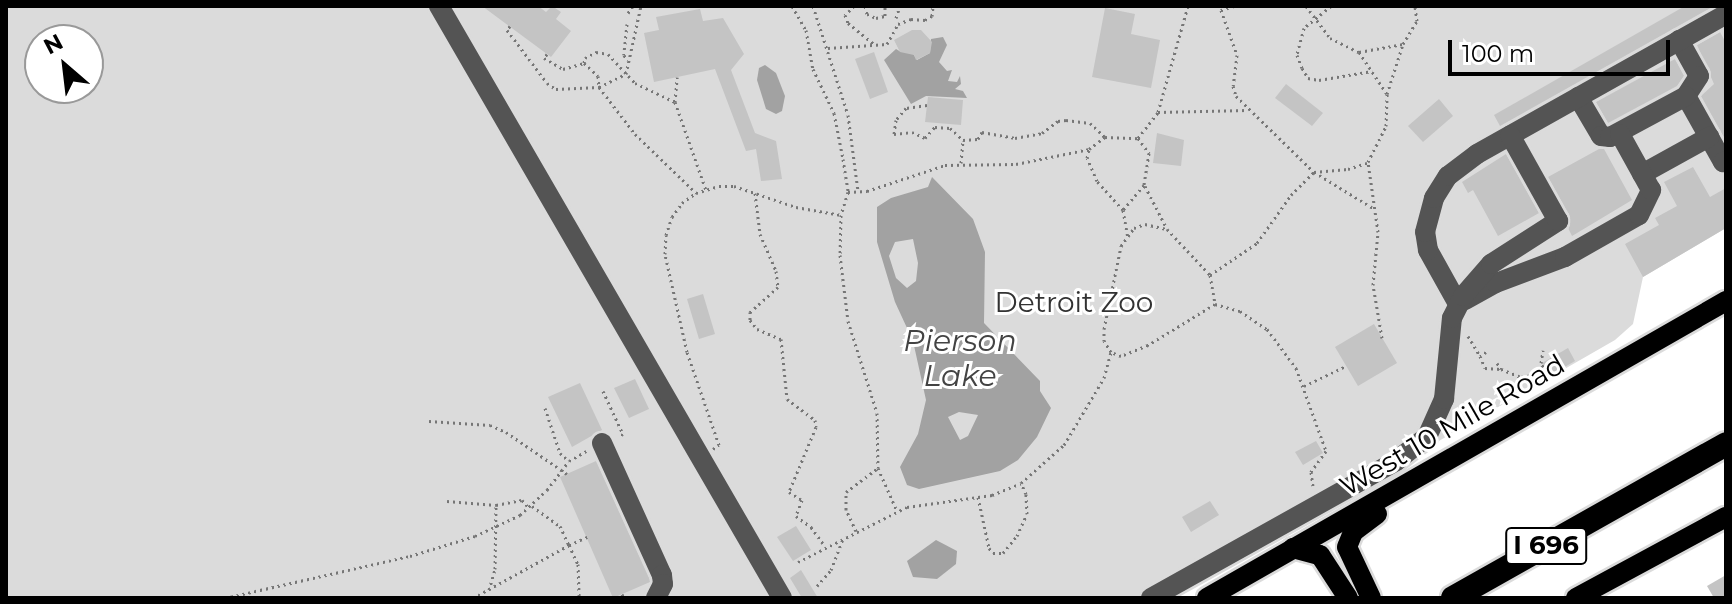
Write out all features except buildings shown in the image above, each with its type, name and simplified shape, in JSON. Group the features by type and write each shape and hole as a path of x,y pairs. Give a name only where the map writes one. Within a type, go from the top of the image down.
{"highway":[{"name":"I 696","path":"1453,598 1726,444"}],"main road":[{"name":"West 10 Mile Road","path":"1207,598 1726,301"},
{"path":"1348,598 1347,547 1353,532 1419,488 1469,449"},
{"path":"1576,598 1726,517"},
{"path":"1293,548 1320,555 1346,573 1371,598"}],"lane":[{"path":"439,6 782,598"},
{"path":"1458,304 1428,250 1425,223 1434,198 1448,176 1510,135 1726,14"},
{"path":"1578,97 1601,136 1620,134 1686,96 1699,76 1679,40"},
{"path":"1686,96 1723,162 1726,161"},
{"path":"1458,304 1496,283 1565,257 1639,215 1651,190 1620,134"},
{"path":"1151,598 1404,456 1427,437 1444,399 1452,318 1458,304 1491,264 1558,221 1510,135"},
{"path":"1642,174 1709,137"},
{"path":"602,443 662,575 663,584 656,598"}],"path":[{"path":"628,13 633,6"},
{"path":"627,60 632,54 641,6"},
{"path":"792,6 806,30 813,69 834,113 848,192 841,215 841,275 850,332 877,413 878,468 897,511"},
{"path":"813,6 855,144 858,191"},
{"path":"854,6 845,15 848,23 875,45"},
{"path":"865,6 867,14 876,18 885,16 885,6"},
{"path":"896,18 900,6"},
{"path":"828,48 887,44 894,28 904,21 925,20 932,16 933,6"},
{"path":"1138,138 1158,112 1188,6"},
{"path":"1234,6 1220,8 1237,55 1233,86 1236,96 1314,172 1374,209"},
{"path":"1306,6 1330,38 1359,52 1387,94"},
{"path":"1331,6 1313,18 1299,39 1297,55 1308,78 1319,80 1372,71"},
{"path":"1382,338 1373,285 1378,240 1368,162 1386,126 1387,94 1403,44 1417,21 1415,6"},
{"path":"626,74 627,24"},
{"path":"510,26 507,30 547,83 556,89 599,87 626,74"},
{"path":"1359,52 1403,44"},
{"path":"584,63 585,58 596,52 608,54 635,83 675,102"},
{"path":"547,54 544,58 563,69 584,63"},
{"path":"584,63 598,76 599,87 635,134 696,193"},
{"path":"677,77 679,89 675,102 706,190"},
{"path":"927,105 906,108 896,120 894,134 901,136 912,132 925,138 935,127 950,128 963,140 978,139 982,132 1004,138 1042,133 1058,121 1066,120 1097,125 1105,137"},
{"path":"1158,112 1248,110"},
{"path":"848,192 961,163 1016,164 1089,149 1105,137 1138,138"},
{"path":"1123,210 1144,185 1149,153 1138,138"},
{"path":"961,163 963,140"},
{"path":"1089,149 1087,158 1097,181 1123,210 1128,237"},
{"path":"1210,275 1257,243 1291,195 1314,172 1348,169 1368,162"},
{"path":"1144,185 1167,229 1210,275 1215,304"},
{"path":"702,456 719,445 684,340 665,254 666,235 672,217 696,193 734,186 796,207 841,215"},
{"path":"755,192 760,234 776,271 778,287 750,312 750,320 757,329 781,339 787,399 815,420 789,492 802,500 796,516 811,527 825,546"},
{"path":"1167,229 1145,224 1134,228 1121,246 1104,341 1111,352 1121,356 1131,354 1215,304 1240,311 1267,329 1292,360 1326,451 1311,476 1321,503"},
{"path":"1452,336 1469,336 1485,368 1501,369 1521,377 1546,372 1541,363"},
{"path":"1537,374 1543,350"},
{"path":"798,562 897,511 978,497 1021,483 1064,445 1104,378 1111,352"},
{"path":"1480,356 1486,352"},
{"path":"1497,363 1501,369"},
{"path":"1304,386 1346,366"},
{"path":"225,598 410,556 496,527 530,507 569,461 623,434 603,391"},
{"path":"545,408 560,453 569,461"},
{"path":"429,421 490,425 506,432 567,474"},
{"path":"856,531 846,510 846,492 878,468"},
{"path":"978,497 989,548 993,553 1003,553 1024,524 1027,502 1021,483"},
{"path":"447,501 496,505 522,500 560,526 578,564 579,598"},
{"path":"489,590 495,569 496,505"},
{"path":"473,598 587,537"},
{"path":"817,586 831,570 843,538"}],"green space":[{"name":"Detroit Zoo","path":"6,6 1726,6 1726,228 1643,277 1633,324 1615,340 1165,598 6,598"}],"water":[{"path":"943,37 947,45 939,62 947,71 952,70 948,81 957,82 960,76 961,84 955,89 963,91 967,98 926,96 911,104 884,60 896,49 912,52 917,60 930,53 931,39"},
{"path":"765,65 776,73 785,96 782,111 776,114 766,109 757,80 759,68"},
{"name":"Pierson Lake","path":"932,177 973,219 985,252 984,323 1040,381 1040,391 1051,408 1037,437 1018,460 1000,471 919,489 907,485 900,467 918,434 926,400 913,341 895,302 877,242 877,207 891,198 928,187","holes":["913,239 918,263 916,281 907,288 896,278 889,256 895,242","959,412 978,415 968,436 960,440 948,417"]},
{"path":"936,540 957,551 956,564 937,579 913,577 907,561"}]}
